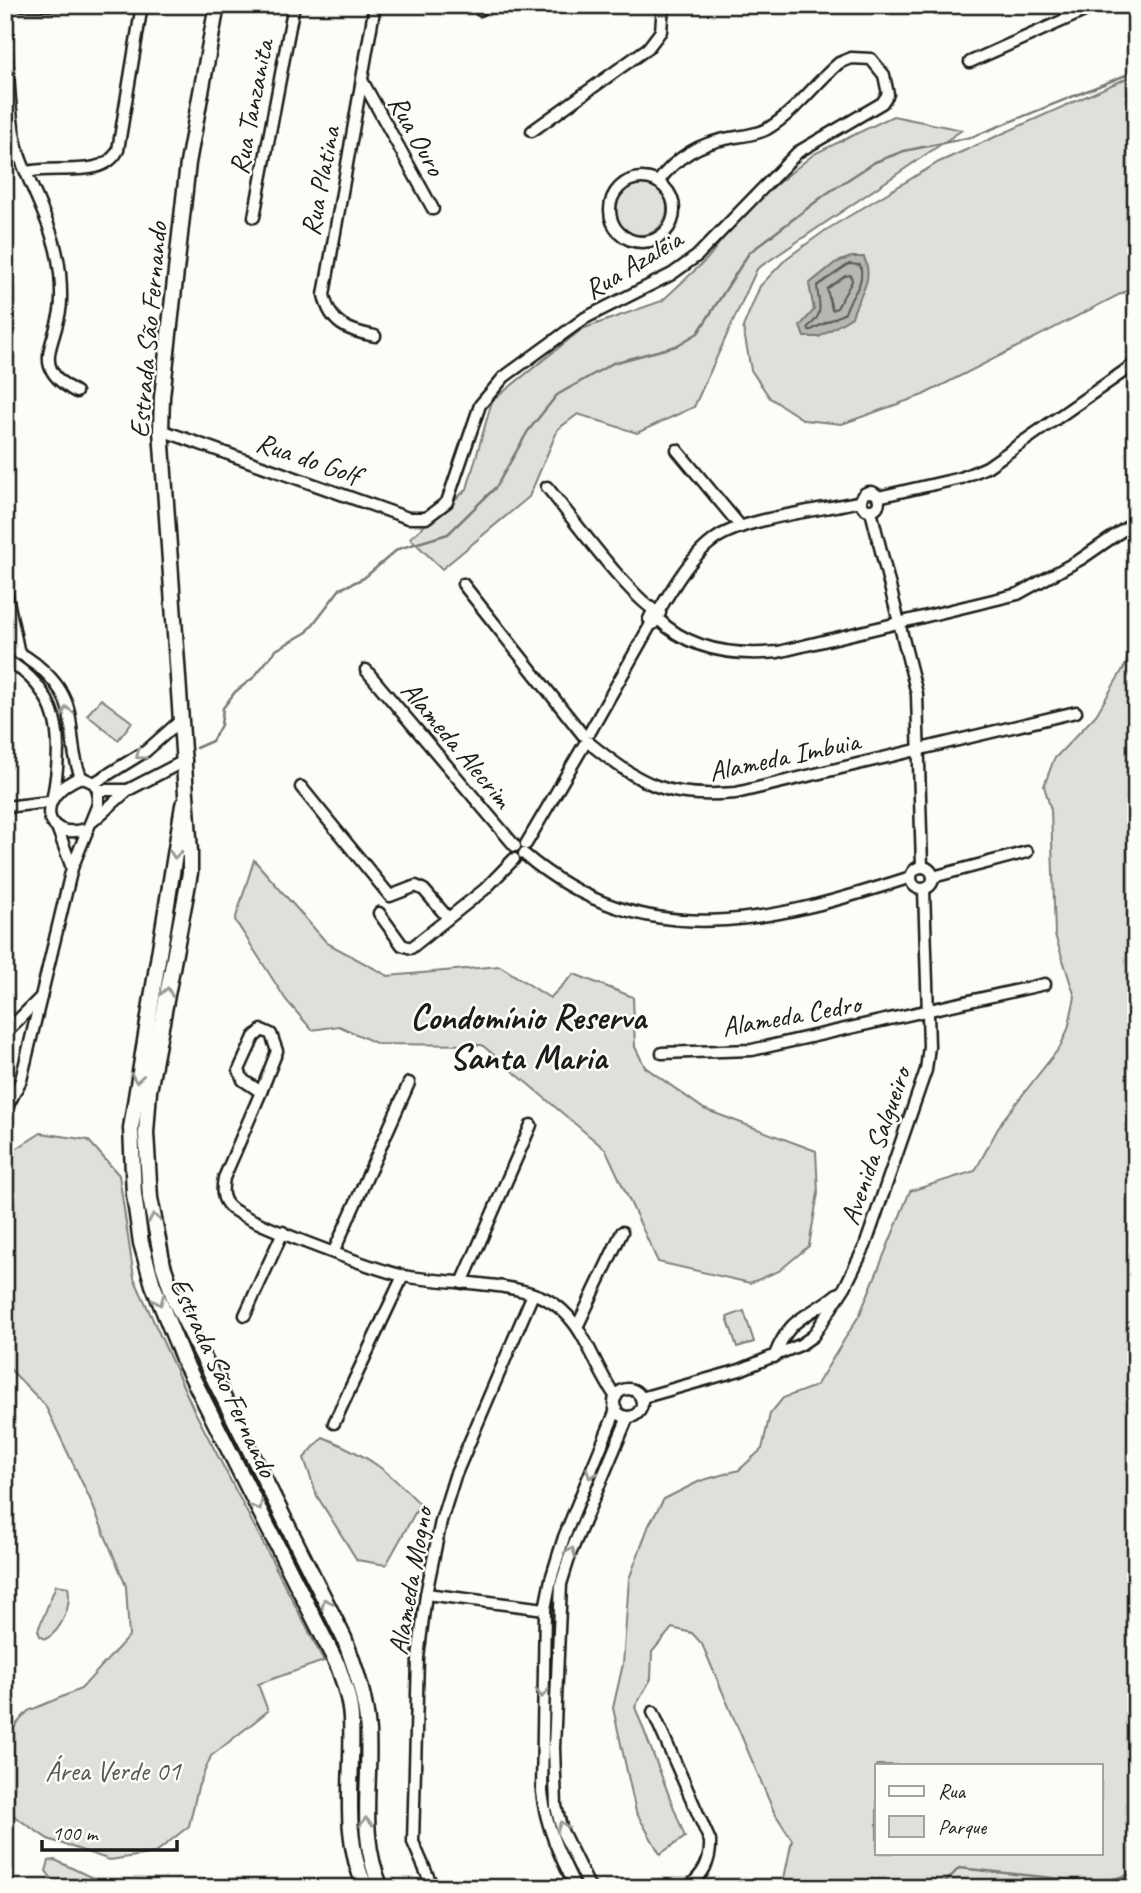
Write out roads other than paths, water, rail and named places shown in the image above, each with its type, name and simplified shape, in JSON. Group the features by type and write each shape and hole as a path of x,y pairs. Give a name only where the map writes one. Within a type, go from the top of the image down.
{"main road":[{"name":"Estrada São Fernando","path":"217,5 188,163 169,322 161,430 186,760 190,873 149,1091 146,1133 152,1208 163,1265 175,1301 338,1627 356,1669 368,1734 368,1849 382,1888"},
{"name":"Estrada São Fernando","path":"187,786 178,825 168,909 136,1082 131,1128 131,1163 141,1243 153,1285 184,1361 338,1666 351,1715 351,1804 355,1857 366,1888"}],"street":[{"path":"22,5 80,5"},
{"path":"28,172 46,167 105,166 113,160 118,150 142,5"},
{"name":"Rua Tanzanita","path":"254,217 294,5"},
{"name":"Rua Platina","path":"375,5 324,295 327,309 344,328 375,336"},
{"path":"532,131 648,48 661,31 663,5"},
{"path":"970,62 1098,5"},
{"path":"5,30 20,157 55,248 60,271 60,308 49,346 49,368 59,382 76,392"},
{"name":"Rua Azaleia","path":"439,510 447,502 474,421 490,390 586,318 672,274 697,256 773,174 798,152 882,103 888,94 884,75 870,60 861,57 839,63 783,118 764,131 715,141 691,152 674,161 658,182"},
{"name":"Rua Ouro","path":"362,82 433,209"},
{"path":"637,178 658,182 672,198 674,208 669,228 662,236 642,243 622,236 611,218 612,197 627,182 637,178"},
{"path":"379,914 402,945 411,948 485,889 514,859 655,616 697,555 716,538 741,527 861,501 868,492 878,497 961,478 987,467 1136,363"},
{"name":"Rua do Golf","path":"161,430 408,518 426,518 439,510"},
{"path":"677,450 741,527"},
{"path":"547,486 655,616 673,631 700,644 752,655 778,652 1018,594 1081,559 1136,521"},
{"path":"871,511 878,506 878,497"},
{"path":"861,501 865,509 871,511"},
{"path":"871,511 917,694 922,867"},
{"name":"Alameda Imbuia","path":"463,584 586,738 646,784 699,796 736,793 1076,712"},
{"path":"5,586 19,652 15,665"},
{"path":"5,646 19,652 47,675 65,699 75,761 81,777 96,787 128,790"},
{"path":"5,659 36,680 49,699 58,747 58,768 49,814 57,827 72,868"},
{"name":"Alameda Alecrim","path":"366,670 522,848 571,887 619,910 672,921 759,918 854,896 911,877"},
{"path":"96,787 146,751 181,720"},
{"path":"57,827 75,832 88,827 128,790 186,760"},
{"path":"5,807 51,799 81,777"},
{"path":"5,1111 21,1080 72,868 98,804 96,787"},
{"path":"300,788 390,896 416,886 424,890 448,918"},
{"path":"933,877 1027,852"},
{"path":"922,867 930,871 933,877 931,884 924,889 915,887 911,877 914,871 922,867"},
{"name":"Avenida Salgueiro","path":"774,1357 808,1341 845,1287 865,1246 919,1096 929,1046 924,889"},
{"name":"Alameda Cedro","path":"663,1053 752,1050 1045,984"},
{"path":"5,1033 42,996"},
{"path":"15,1024 33,1032"},
{"path":"261,1092 243,1080 239,1070 254,1037 262,1030 271,1034 277,1051 261,1092 224,1178 222,1191 233,1210 283,1233 403,1276 533,1294 556,1305 578,1325 605,1381 616,1396 616,1410 556,1559 545,1609 540,1756 545,1817 576,1888"},
{"path":"334,1251 409,1083"},
{"path":"462,1283 531,1125"},
{"path":"578,1325 622,1232"},
{"path":"245,1315 283,1233"},
{"path":"334,1423 403,1276"},
{"name":"Avenida Salgueiro","path":"774,1357 782,1336 794,1321 845,1287"},
{"name":"Alameda Mogno","path":"433,1888 414,1842 418,1658 426,1594 441,1521 455,1476 533,1294"},
{"path":"809,1313 821,1323"},
{"path":"782,1336 791,1348"},
{"path":"641,1398 774,1357"},
{"path":"616,1396 631,1390 641,1398"},
{"path":"590,1888 562,1832 556,1806 554,1776 561,1584 571,1552 628,1417 640,1410 641,1398"},
{"path":"616,1410 628,1417"},
{"path":"545,1609 561,1584"},
{"path":"426,1594 545,1609"},
{"path":"545,1609 558,1636"},
{"path":"653,1712 710,1841 706,1867 687,1888"}],"water":[{"path":"851,257 864,257 868,274 852,317 819,337 804,337 800,326 814,310 809,284 835,263"}],"waterway":[{"path":"196,748 212,741 221,725 223,708 235,692 253,678 276,650 307,632 340,589 364,578 398,549 448,534 496,487 528,431 557,395 613,363 676,346 698,333 749,253 826,194 875,162 904,151 972,137 1136,71"},
{"path":"940,1888 959,1868 1099,1883 1136,1873"}],"district":[{"name":"Condomínio Reserva Santa Maria","path":"528,1037"}],"park label":[{"name":"Área Verde 01","path":"113,1770"}]}
